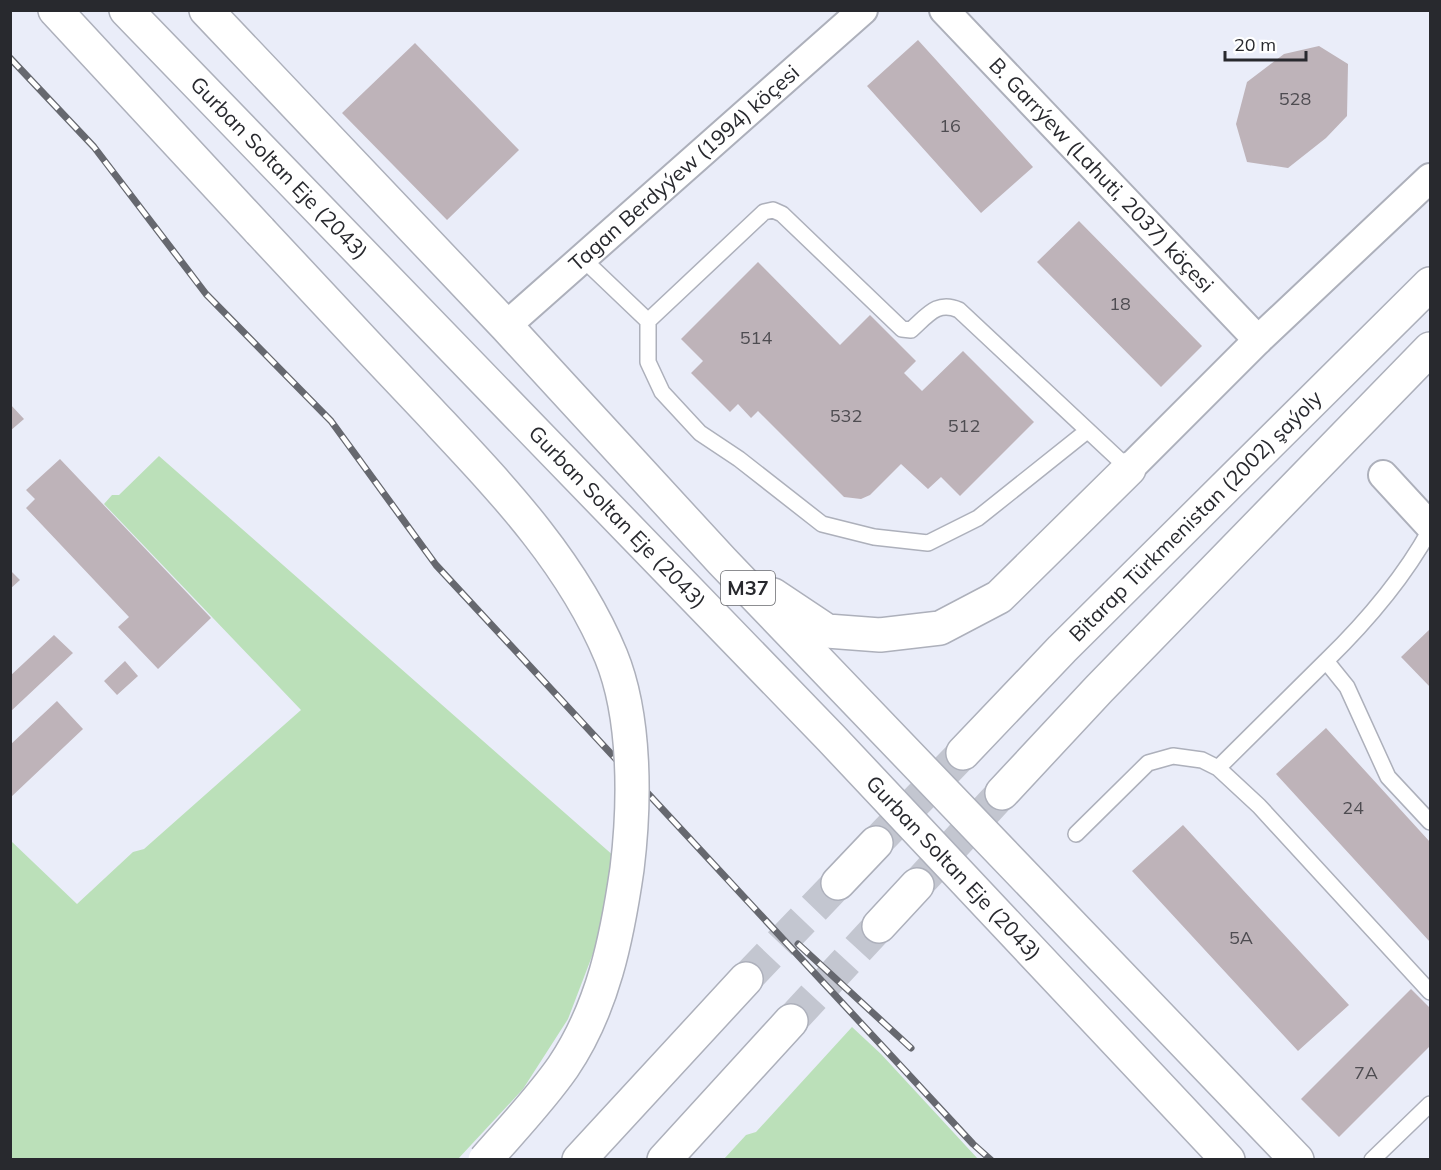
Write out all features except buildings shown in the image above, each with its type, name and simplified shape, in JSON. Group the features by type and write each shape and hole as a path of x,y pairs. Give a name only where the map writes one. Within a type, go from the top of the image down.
{"main road":[{"path":"55,10 495,483 564,568 607,648 622,692 628,725 632,801 629,853 613,954 599,995 565,1064 541,1098 485,1160"},
{"name":"Gurban Soltan Eje (2043)","path":"126,10 831,738 1228,1160"},
{"name":"Gurban Soltan Eje (2043)","path":"206,10 506,326 722,561 1297,1160"},
{"name":"Bitarap Türkmenistan (2002) şaýoly","path":"963,753 1062,649 1431,284"},
{"path":"1002,794 1099,689 1431,349"},
{"path":"722,561 827,631 880,635 940,628 999,597 1129,469"},
{"path":"838,883 876,843"},
{"path":"879,926 917,885"},
{"path":"579,1160 746,979"},
{"path":"664,1160 791,1021"}],"street":[{"name":"Tagan Berdyýew (1994) köçesi","path":"506,326 863,10"},
{"name":"B. Garrýew (Lahuti, 2037) köçesi","path":"944,10 1258,340"},
{"path":"1129,469 1258,340 1431,178"},
{"path":"1383,475 1431,528"}],"lane":[{"path":"648,321 764,212 773,210 782,214 902,329 911,330 937,307 947,305 959,310 1129,469"},
{"path":"582,258 648,321 648,362 662,392 700,433 739,459 822,524 853,532 928,543 978,518 1087,431"},
{"path":"1218,768 1350,638 1410,566 1431,528"},
{"path":"1326,661 1347,687 1388,777 1431,822"},
{"path":"1076,834 1148,763 1159,759 1188,756 1218,768 1259,806 1431,992"},
{"path":"1372,1160 1431,1104"}],"green space":[{"path":"159,456 615,857 602,930 568,1019 523,1089 458,1159 11,1160 10,840 77,904 133,852 144,849 301,710 104,504 112,495 119,495"},
{"path":"852,1027 881,1054 978,1159 724,1159 746,1135 756,1132"}],"tunnel":[{"path":"876,843 963,753"},
{"path":"917,885 1002,793"},
{"path":"746,979 838,883"},
{"path":"791,1021 879,926"}],"railway":[{"path":"10,58 94,147 206,294 331,421 436,565 973,1144 991,1160"},
{"path":"798,944 911,1048"}]}
